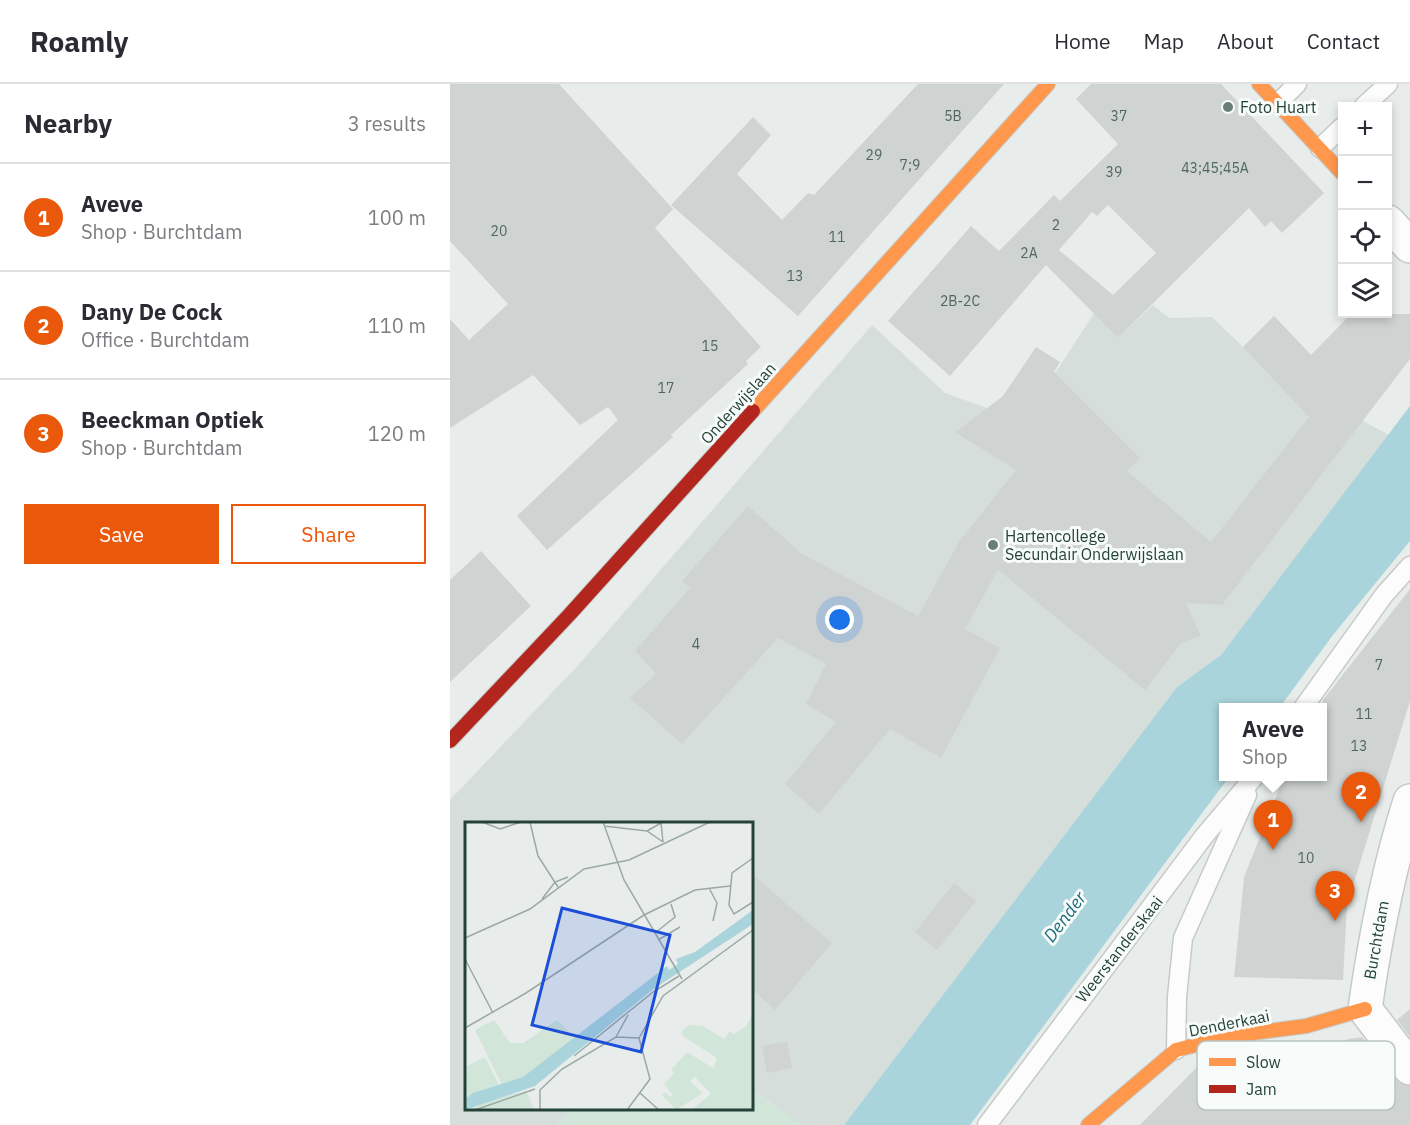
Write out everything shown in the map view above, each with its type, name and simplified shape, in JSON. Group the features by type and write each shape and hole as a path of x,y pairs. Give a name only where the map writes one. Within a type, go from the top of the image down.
{"street":[{"name":"Onderwijslaan","path":"450,741 570,614 1048,84"},
{"path":"1259,84 1338,168"},
{"path":"1392,226 1410,246"},
{"name":"Burchtdam","path":"1365,1009 1376,928 1395,847 1410,801"},
{"path":"1365,1009 1389,1041"},
{"name":"Denderkaai","path":"1211,1041 1231,1036 1306,1026 1365,1009"},
{"name":"Denderkaai","path":"1088,1125 1176,1050 1197,1045"},
{"path":"1395,1048 1410,1068"}],"lane":[{"path":"1278,103 1297,84"},
{"path":"1368,102 1388,84"},
{"path":"1320,148 1338,131"},
{"path":"1307,703 1384,595 1410,566"},
{"name":"Weerstanderskaai","path":"987,1125 1206,835 1252,781"},
{"path":"1176,1050 1177,997 1183,938 1253,781"}],"shaded area":[{"name":"Hartencollege Secundair Onderwijslaan","path":"1153,305 1169,318 1212,317 1243,347 1274,316 1346,392 1339,399 1363,421 1389,435 1221,655 1177,687 844,1125 801,1125 753,1090 753,822 465,822 465,1110 570,1110 556,1125 450,1125 450,800 582,661 872,325 945,393 987,408 1019,429 1094,313 1118,338"}],"green space":[{"path":"753,1090 801,1125 556,1125 570,1110 753,1110"}],"water":[{"name":"Dender","path":"1410,406 1410,541 1333,635 1283,703 1219,703 1219,781 1226,781 970,1125 844,1125 1177,687 1221,655"}],"building":[{"path":"450,84 559,84 673,209 655,228 761,347 746,361 748,364 671,435 673,437 547,550 517,516 618,420 608,407 580,425 533,375 450,428 450,319 469,340 508,304 450,241"},
{"path":"918,84 1004,84 798,316 671,205 753,117 771,135 737,174 782,220 808,193 814,195"},
{"path":"1091,84 1221,84 1324,193 1282,233 1271,221 1265,227 1249,208 1118,338 1046,265 950,376 888,321 971,226 999,251 1054,195 1060,201 1118,144 1076,99","holes":["1108,205 1156,253 1113,295 1059,250 1092,212 1097,216"]},
{"path":"1392,314 1410,314 1410,359 1222,605 1186,603 1201,636 1181,643 1145,690 998,570 965,629 1000,648 941,758 890,729 819,814 785,784 836,722 806,704 826,664 778,638 682,744 630,698 656,674 635,651 690,588 682,581 748,506 801,553 918,616 959,542 1016,470 955,432 1003,396 1036,347 1060,362 1054,372 1140,458 1127,471 1211,542 1309,417 1243,347 1274,316 1311,355 1347,318 1392,318"},
{"path":"481,551 531,606 450,682 450,580"},
{"path":"1410,589 1410,701 1347,905 1343,980 1234,977 1244,877 1282,781 1327,781 1327,703 1323,703 1323,700"},
{"path":"753,875 832,943 775,1010 753,990"},
{"path":"954,883 976,901 937,950 915,932"},
{"path":"1410,1009 1410,1037 1397,1020"},
{"path":"1362,1037 1365,1041 1345,1041"},
{"path":"787,1042 792,1068 767,1073 762,1046"},
{"path":"1197,1067 1197,1110 1395,1110 1395,1079 1410,1086 1410,1125 1140,1125"}],"traffic: slow":[{"path":"753,411 1048,84"},
{"path":"1259,84 1338,169"},
{"path":"1211,1041 1231,1036 1306,1026 1365,1009"},
{"path":"1088,1125 1176,1050 1197,1045"}],"traffic: jam":[{"path":"450,741 570,614 753,411"}],"place":[{"name":"Foto Huart","path":"1228,107"},
{"name":"Hartencollege Secundair Onderwijslaan","path":"993,545"},
{"name":"Dany De Cock","path":"1361,822"},
{"name":"Aveve","path":"1273,850"},
{"name":"Beeckman Optiek","path":"1335,921"}]}
